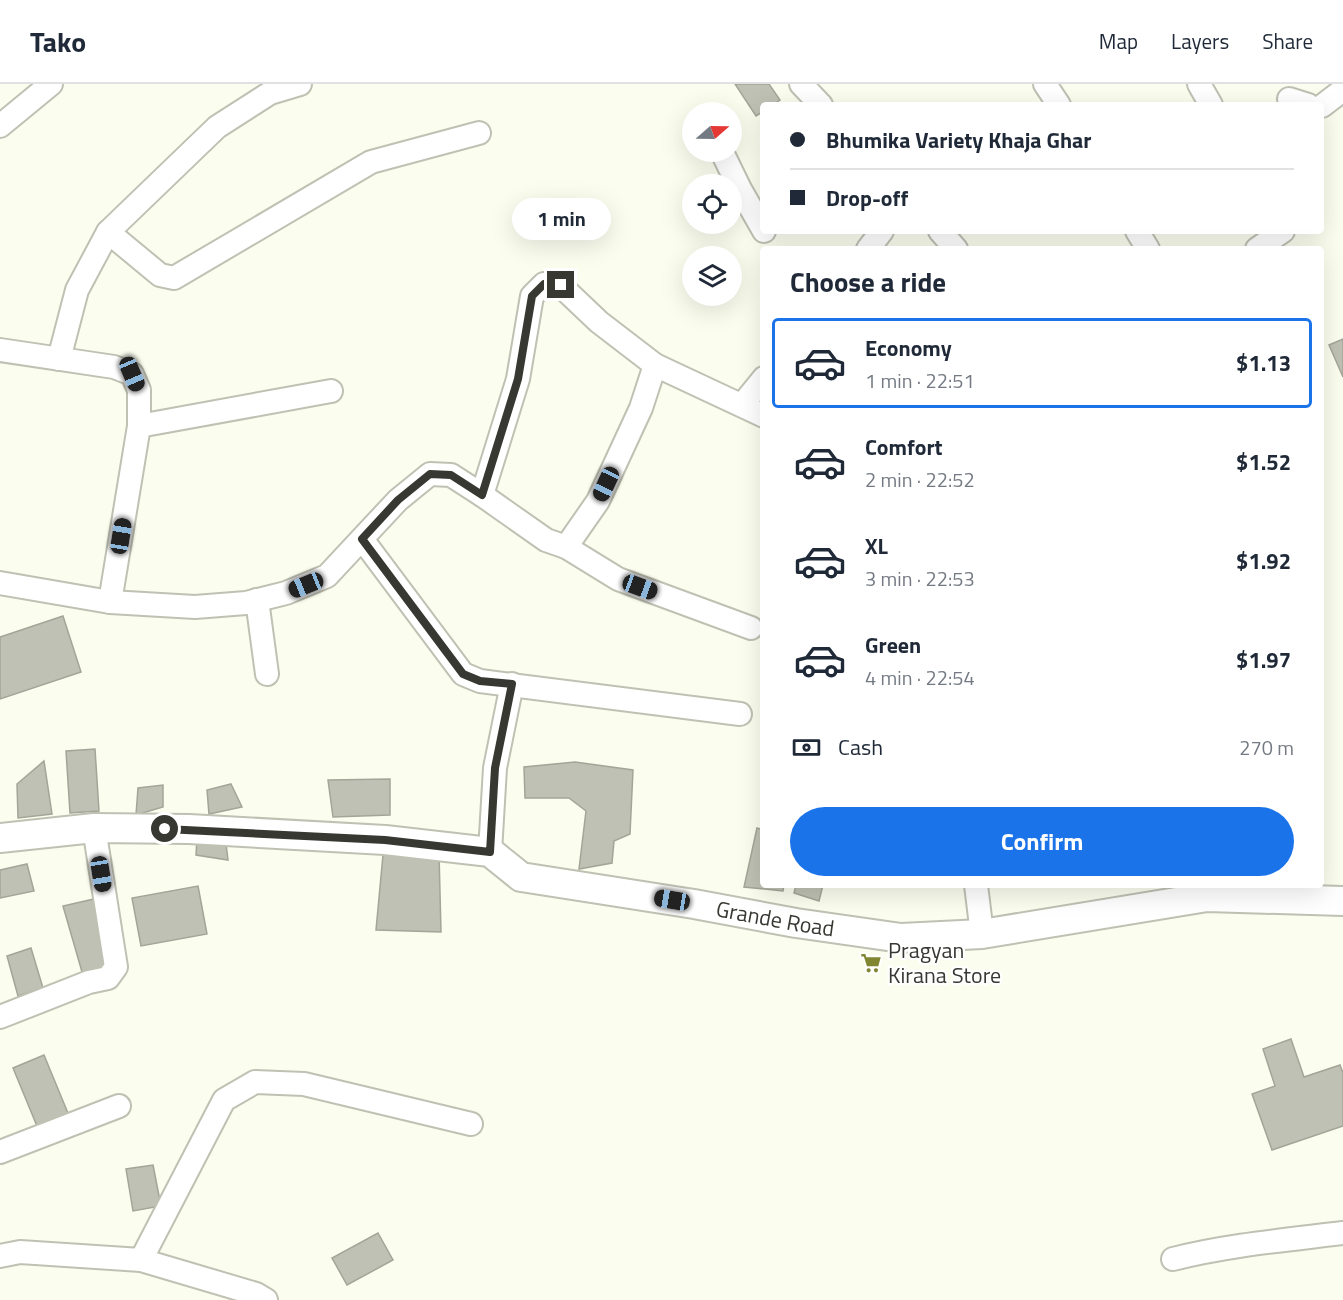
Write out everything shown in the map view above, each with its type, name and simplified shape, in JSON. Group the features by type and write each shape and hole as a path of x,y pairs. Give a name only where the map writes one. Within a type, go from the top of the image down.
{"street":[{"path":"0,126 51,84"},
{"path":"59,359 77,290 108,232 217,127 270,93 300,84"},
{"path":"801,84 818,102"},
{"path":"1046,84 1057,102"},
{"path":"1199,84 1209,102"},
{"path":"1324,104 1343,90"},
{"path":"108,232 160,276 174,278 371,162 479,133"},
{"path":"727,162 760,224"},
{"path":"870,246 880,234"},
{"path":"943,234 953,246"},
{"path":"1261,246 1279,234"},
{"path":"482,495 518,379 532,296 544,284 561,285 599,322 655,365 760,414"},
{"path":"0,350 114,367 132,374 139,390 139,426 110,602"},
{"path":"566,547 598,501 641,408 655,365"},
{"path":"742,405 760,383"},
{"path":"139,426 331,391"},
{"path":"0,583 110,602 195,607 246,603 286,593 327,576 398,500 430,474 451,475 546,540 566,547 618,579 752,628"},
{"path":"362,539 463,674 480,681 740,714"},
{"path":"257,600 267,674"},
{"path":"0,838 94,828 189,830 385,840 490,852 495,768 512,684"},
{"path":"0,1017 89,982 108,978 116,967 94,828"},
{"name":"Grande Road","path":"490,852 521,877 694,904 796,923 901,938 982,934 1207,897 1310,892 1343,901"},
{"path":"976,888 982,934"},
{"path":"141,1260 224,1100 255,1082 304,1084 471,1124"},
{"path":"0,1152 119,1106"},
{"path":"1173,1259 1195,1253 1343,1233"},
{"path":"0,1256 20,1252 141,1260 256,1294 266,1300"}],"building":[{"path":"735,84 769,84 780,100 760,102 760,114 756,116"},
{"path":"1343,339 1343,377 1329,345"},
{"path":"63,616 81,672 0,699 0,637"},
{"path":"95,749 99,811 70,813 66,751"},
{"path":"44,761 52,814 18,818 17,784"},
{"path":"575,762 633,770 630,834 614,841 612,863 579,869 586,811 569,798 525,798 524,767"},
{"path":"390,779 390,815 333,817 328,780"},
{"path":"231,784 242,807 209,814 207,790"},
{"path":"163,785 163,807 136,815 138,788"},
{"path":"757,828 760,829 760,888 784,888 783,891 744,887"},
{"path":"225,835 228,860 196,855 197,838"},
{"path":"384,844 439,853 441,932 376,930"},
{"path":"27,864 34,891 0,898 0,870"},
{"path":"198,886 207,934 141,946 132,898"},
{"path":"795,888 822,888 819,901 794,893"},
{"path":"94,899 111,968 82,972 63,906"},
{"path":"31,948 43,988 18,996 7,956"},
{"path":"1291,1039 1304,1077 1340,1065 1343,1073 1343,1126 1272,1150 1252,1094 1275,1086 1263,1049"},
{"path":"44,1055 70,1118 39,1131 13,1068"},
{"path":"153,1165 161,1206 133,1211 126,1169"},
{"path":"378,1233 393,1260 347,1285 332,1258"}],"place":[{"name":"Pragyan Kirana Store","path":"871,963"}],"route":[{"path":"165,829 385,840 490,852 495,768 512,684 480,681 463,674 362,539 398,500 430,474 451,475 482,495 518,379 532,296 544,284 561,285"}]}
